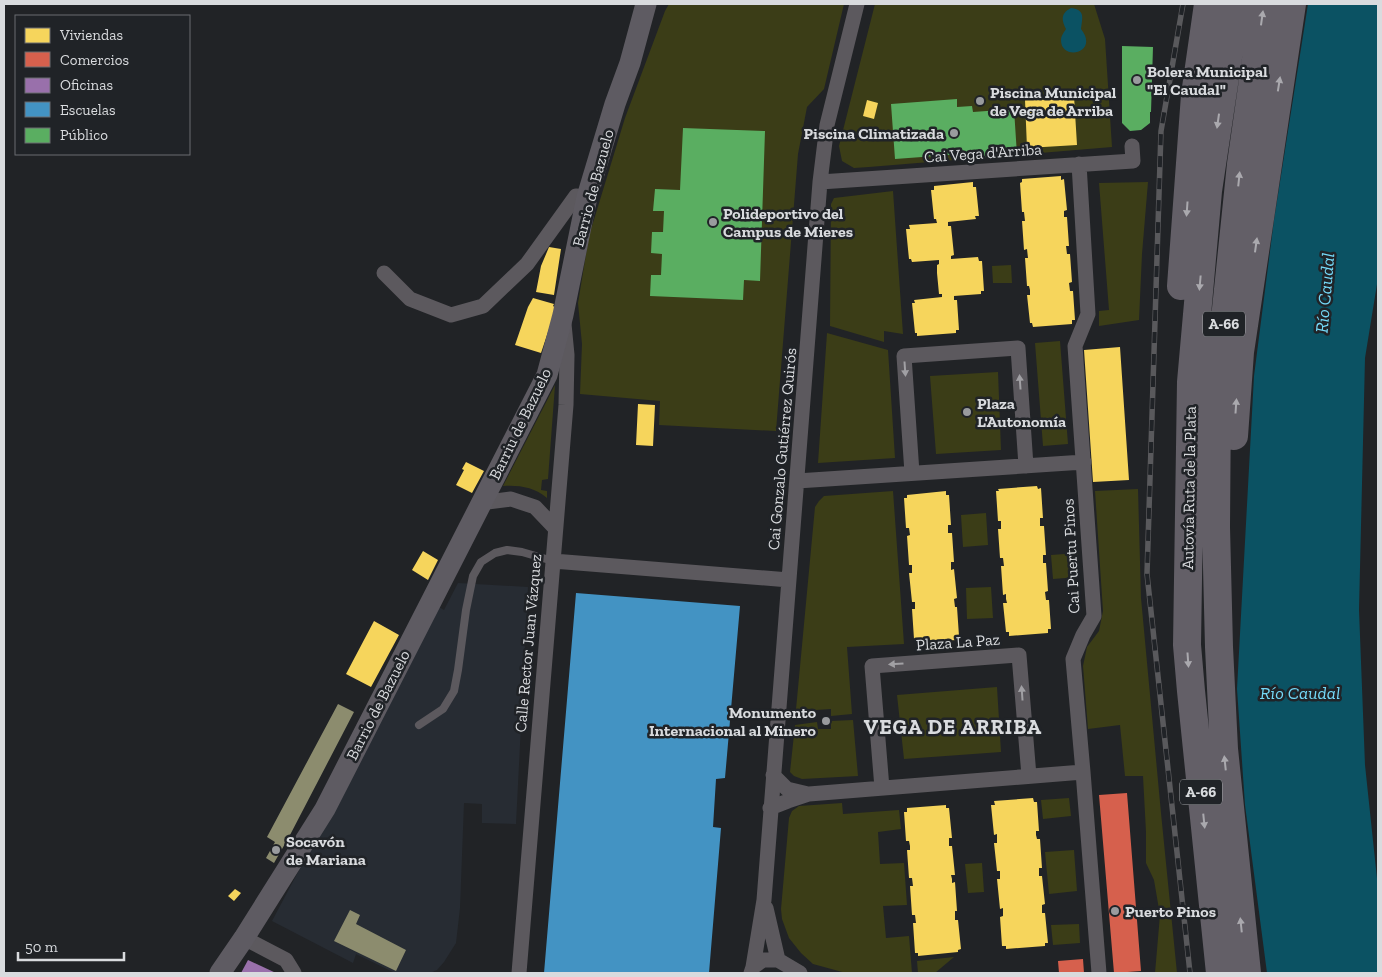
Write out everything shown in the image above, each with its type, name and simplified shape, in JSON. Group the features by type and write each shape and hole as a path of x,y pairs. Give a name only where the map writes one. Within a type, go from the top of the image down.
{"highway":[{"path":"1188,611 1176,521 1178,315 1195,95 1208,4"},
{"name":"Autovía Ruta de la Plata","path":"1220,973 1190,691 1187,645 1191,382 1208,191 1236,4"},
{"name":"Autovía Ruta de la Plata","path":"1247,973 1224,749 1216,528 1217,396 1240,164 1264,4"},
{"path":"1219,647 1240,352 1292,4"}],"street":[{"path":"630,63 646,4"},
{"path":"630,63 659,4"},
{"name":"Cai Gonzalo Gutiérrez Quirós","path":"752,970 764,900 820,182 827,125 857,4"},
{"name":"Barrio de Bazuelo","path":"563,315 587,197 615,104 630,63"},
{"name":"Cai Vega d'Arriba","path":"820,182 1133,161 1132,146"},
{"name":"Cai Puertu Pinos","path":"1079,164 1088,314 1076,346 1094,616 1083,635 1073,659 1099,973"},
{"path":"384,273 410,299 451,315 483,306 527,264 576,196 587,197"},
{"name":"Barriu de Bazuelo","path":"480,503 546,375 563,315"},
{"name":"Calle Rector Juan Vázquez","path":"519,973 566,405 567,354 563,315"},
{"path":"912,473 904,356 1018,348 1026,466"},
{"path":"797,481 1084,462"},
{"path":"480,503 511,499 535,507 556,528"},
{"name":"Barrio de Bazuelo","path":"220,973 325,809 480,503"},
{"path":"553,561 789,580"},
{"name":"Plaza La Paz","path":"882,788 872,666 1019,654 1029,776"},
{"path":"770,808 809,794 1083,772"},
{"path":"773,775 787,789 809,794"},
{"name":"Cai Gonzalo Gutiérrez Quirós","path":"764,900 784,966"},
{"path":"244,938 286,960 294,973"},
{"name":"Cai Gonzalo Gutiérrez Quirós","path":"752,970 763,960 784,966"},
{"path":"784,966 800,973"}],"lane":[{"path":"419,725 443,708 454,691 473,576 481,562 495,553 507,550 522,552 553,561"}],"shaded area":[{"path":"458,583 528,587 516,824 482,823 482,804 464,803 460,908 456,943 437,970 430,973 395,973 356,954 353,963 272,921 439,607 444,610"}],"green space":[{"path":"669,4 844,4 824,89 807,107 798,154 776,431 659,425 660,401 580,394 582,344 578,303 589,236 625,118"},
{"name":"Piscina Municipal de Vega de Arriba","path":"875,4 1094,4 1105,39 1112,147 854,168 842,161 839,146"},
{"path":"1148,182 1139,320 1099,326 1099,311 1109,310 1099,183"},
{"path":"893,191 903,334 884,331 884,342 830,326 831,204 834,198"},
{"path":"1011,265 1012,283 993,283 992,266"},
{"path":"827,333 888,350 895,458 818,463"},
{"path":"1060,341 1068,444 1043,446 1035,343"},
{"path":"998,372 1001,450 936,454 930,376"},
{"path":"555,385 548,479 542,480 541,490 547,491 547,498 537,491 526,488 503,486"},
{"path":"1138,489 1141,598 1177,973 1155,973 1160,915 1154,880 1146,863 1143,776 1125,776 1120,725 1088,729 1083,666 1087,647 1099,631 1103,611 1095,491"},
{"path":"893,491 904,644 847,647 852,714 831,716 831,709 816,710 814,719 795,720 815,507 824,496"},
{"path":"986,513 988,545 963,547 961,515"},
{"path":"1078,553 1078,577 1053,579 1051,555"},
{"path":"991,587 993,618 967,619 966,588"},
{"path":"997,687 1001,752 904,759 897,695"},
{"path":"853,720 858,776 802,779 790,772 795,725 817,722 818,729 831,729 831,721"},
{"path":"1069,798 1071,816 1043,819 1041,800"},
{"path":"842,803 843,814 899,810 901,829 878,832 880,864 904,863 907,905 883,906 886,938 909,936 912,973 846,973 813,964 789,938 782,919 781,909 789,818 792,811 799,806"},
{"path":"1074,850 1077,891 1049,894 1045,852"},
{"path":"982,863 984,892 968,893 965,864"},
{"path":"1079,924 1080,943 1053,945 1051,925"},
{"path":"954,957 935,973 918,973 917,961"}],"water":[{"name":"Río Caudal","path":"1308,4 1378,4 1378,278 1365,358 1359,610 1365,765 1378,888 1378,973 1267,973 1245,805 1237,689 1254,376 1274,220"},
{"path":"1071,8 1081,13 1081,29 1086,37 1086,44 1083,49 1072,53 1063,47 1061,40 1066,29 1063,17 1065,12"}],"building: Viviendas":[{"path":"1074,96 1077,145 1027,148 1025,100"},
{"path":"867,100 878,103 874,119 863,116"},
{"path":"1061,176 1061,180 1064,179 1067,210 1064,211 1064,217 1067,217 1069,246 1066,246 1067,254 1070,254 1072,282 1069,283 1070,291 1073,291 1075,320 1072,320 1072,324 1033,327 1032,323 1030,323 1027,295 1030,295 1030,290 1029,286 1027,286 1025,258 1028,258 1027,249 1024,250 1022,221 1025,221 1024,212 1022,212 1020,183 1022,179"},
{"path":"973,182 973,187 976,187 979,216 975,216 976,219 948,222 948,226 951,226 954,255 951,256 951,259 978,257 979,261 982,261 984,291 981,291 981,294 954,296 954,300 957,300 959,330 956,330 956,333 917,336 917,333 915,333 912,303 915,303 914,300 942,297 942,294 939,294 937,273 939,260 912,262 909,259 906,229 910,229 909,225 937,223 936,219 934,219 931,190 934,190 934,186"},
{"path":"549,247 561,249 554,295 536,292 541,266"},
{"path":"533,298 554,304 553,306 556,308 541,353 515,345"},
{"path":"1120,347 1129,480 1093,482 1084,350"},
{"path":"638,404 655,405 653,446 636,445"},
{"path":"466,462 484,471 472,493 456,485"},
{"path":"1037,486 1038,489 1041,488 1043,518 1040,518 1040,526 1044,526 1046,555 1043,555 1043,563 1046,563 1048,591 1045,592 1046,600 1049,600 1051,629 1048,629 1048,633 1009,636 1009,632 1006,632 1003,603 1007,603 1006,594 1003,595 1001,566 1004,566 1003,558 1000,558 998,529 1001,529 1001,521 998,521 996,491 999,491 998,489"},
{"path":"946,491 946,495 949,495 951,525 948,525 948,533 952,533 954,562 951,562 951,570 954,569 957,598 954,599 955,607 957,607 959,636 956,636 956,640 917,643 917,639 914,639 912,609 915,609 915,602 912,602 909,573 912,573 912,565 909,565 907,536 910,535 909,528 906,528 904,498 907,498 907,495"},
{"path":"423,551 438,560 428,580 412,570"},
{"path":"374,621 399,635 371,687 346,674"},
{"path":"1033,798 1034,802 1037,802 1039,831 1036,831 1036,835 1037,839 1040,839 1042,868 1039,868 1039,876 1042,876 1045,904 1042,905 1042,913 1045,913 1048,943 1045,943 1045,946 1006,949 1006,946 1002,946 1000,917 1003,916 1003,908 1000,909 997,879 1000,879 1000,871 997,871 994,843 997,843 997,834 994,835 991,805 995,805 994,801"},
{"path":"946,805 946,808 949,808 952,838 949,838 949,846 952,846 955,875 951,875 952,883 955,882 957,911 955,911 955,920 958,920 961,949 958,952 918,956 918,953 915,953 913,923 916,923 915,915 912,915 910,886 913,886 912,878 909,878 907,850 910,850 910,846 909,841 906,841 904,812 907,812 907,808"},
{"path":"235,889 241,893 234,901 228,896"}],"building: Comercios":[{"path":"1127,793 1141,971 1114,973 1099,795"},
{"path":"1083,959 1084,973 1059,973 1058,961"}],"building: Oficinas":[{"path":"248,960 276,973 241,973"}],"building: Escuelas":[{"path":"576,593 740,606 725,778 716,779 713,827 721,828 709,973 544,973"}],"building: Público":[{"name":"Bolera Municipal \"El Caudal\"","path":"1122,46 1153,47 1150,123 1141,130 1130,131 1122,123"},
{"name":"Piscina Climatizada","path":"957,99 957,107 972,106 973,112 1014,109 1017,155 976,158 976,153 895,159 891,104"},
{"name":"Polideportivo del Campus de Mieres","path":"683,128 765,131 760,281 744,280 743,300 650,296 651,275 661,275 662,254 651,253 652,232 663,232 664,211 653,211 655,189 680,190"}],"building: Industria":[{"path":"338,704 354,712 274,863 266,858 275,842 267,837"},
{"path":"350,910 360,915 356,924 406,950 396,971 334,941"}],"railway":[{"path":"1183,4 1161,131 1147,574 1190,973"}],"place":[{"name":"Bolera Municipal \"El Caudal\"","path":"1137,80"},
{"name":"Piscina Municipal de Vega de Arriba","path":"980,101"},
{"name":"Piscina Climatizada","path":"954,133"},
{"name":"Polideportivo del Campus de Mieres","path":"713,222"},
{"name":"Plaza L'Autonomía","path":"967,412"},
{"name":"Monumento Internacional al Minero","path":"826,721"},
{"name":"Socavón de Mariana","path":"276,850"},
{"name":"Puerto Pinos","path":"1115,911"}],"district":[{"name":"VEGA DE ARRIBA","path":"953,726"}]}
